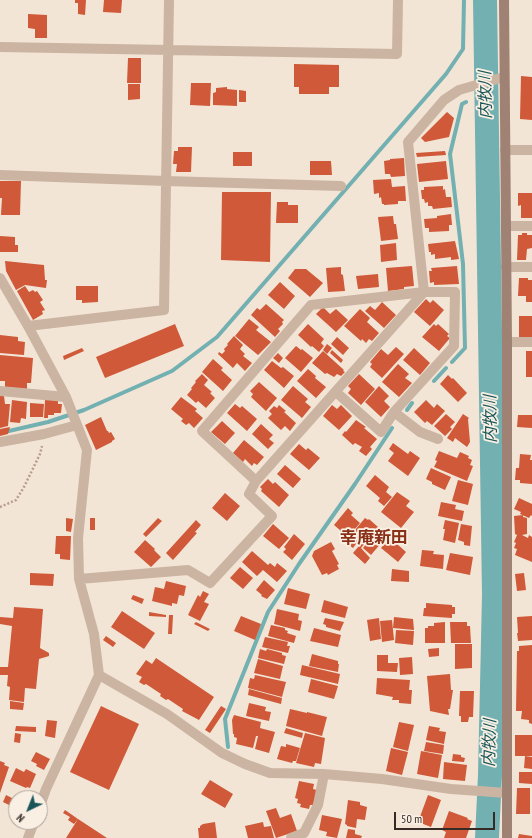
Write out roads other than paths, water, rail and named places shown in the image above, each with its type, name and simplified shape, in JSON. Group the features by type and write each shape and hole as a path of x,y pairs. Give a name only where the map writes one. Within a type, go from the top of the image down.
{"street":[{"path":"28,326 164,310 169,0"},
{"path":"0,47 397,54 398,0"},
{"path":"504,0 499,78 505,150 506,226 507,342 502,793 507,838"},
{"path":"78,579 188,570 210,583 272,516 249,494 256,481 424,292 408,142 444,100 459,90 499,78"},
{"path":"505,150 532,150"},
{"path":"0,175 341,186"},
{"path":"506,226 532,226"},
{"path":"506,267 532,267"},
{"path":"0,278 28,326 66,397 87,450 78,538 78,579 94,634 99,675 46,790"},
{"path":"256,481 202,431 310,305 424,292 455,292 454,346 394,412 381,432 336,392"},
{"path":"507,342 532,342"},
{"path":"0,391 66,397"},
{"path":"394,412 420,432 438,439"},
{"path":"0,442 44,434 77,424"},
{"path":"99,675 167,714 222,753 245,764 270,773 324,774 382,778 451,789 502,793"},
{"path":"291,838 304,833 318,805 324,774"}],"waterway":[{"path":"0,433 48,422 84,410 172,371 217,337 446,74 463,49 464,0"},
{"name":"内牧川","path":"485,0 494,595 487,838"},
{"path":"477,99 486,98"},
{"path":"452,362 465,348 463,264 450,154 462,104 466,102"},
{"path":"434,381 446,368"},
{"path":"407,410 412,403"},
{"path":"228,747 225,719 268,612 392,428"}],"district":[{"name":"幸庵新田","path":"374,538"}]}
